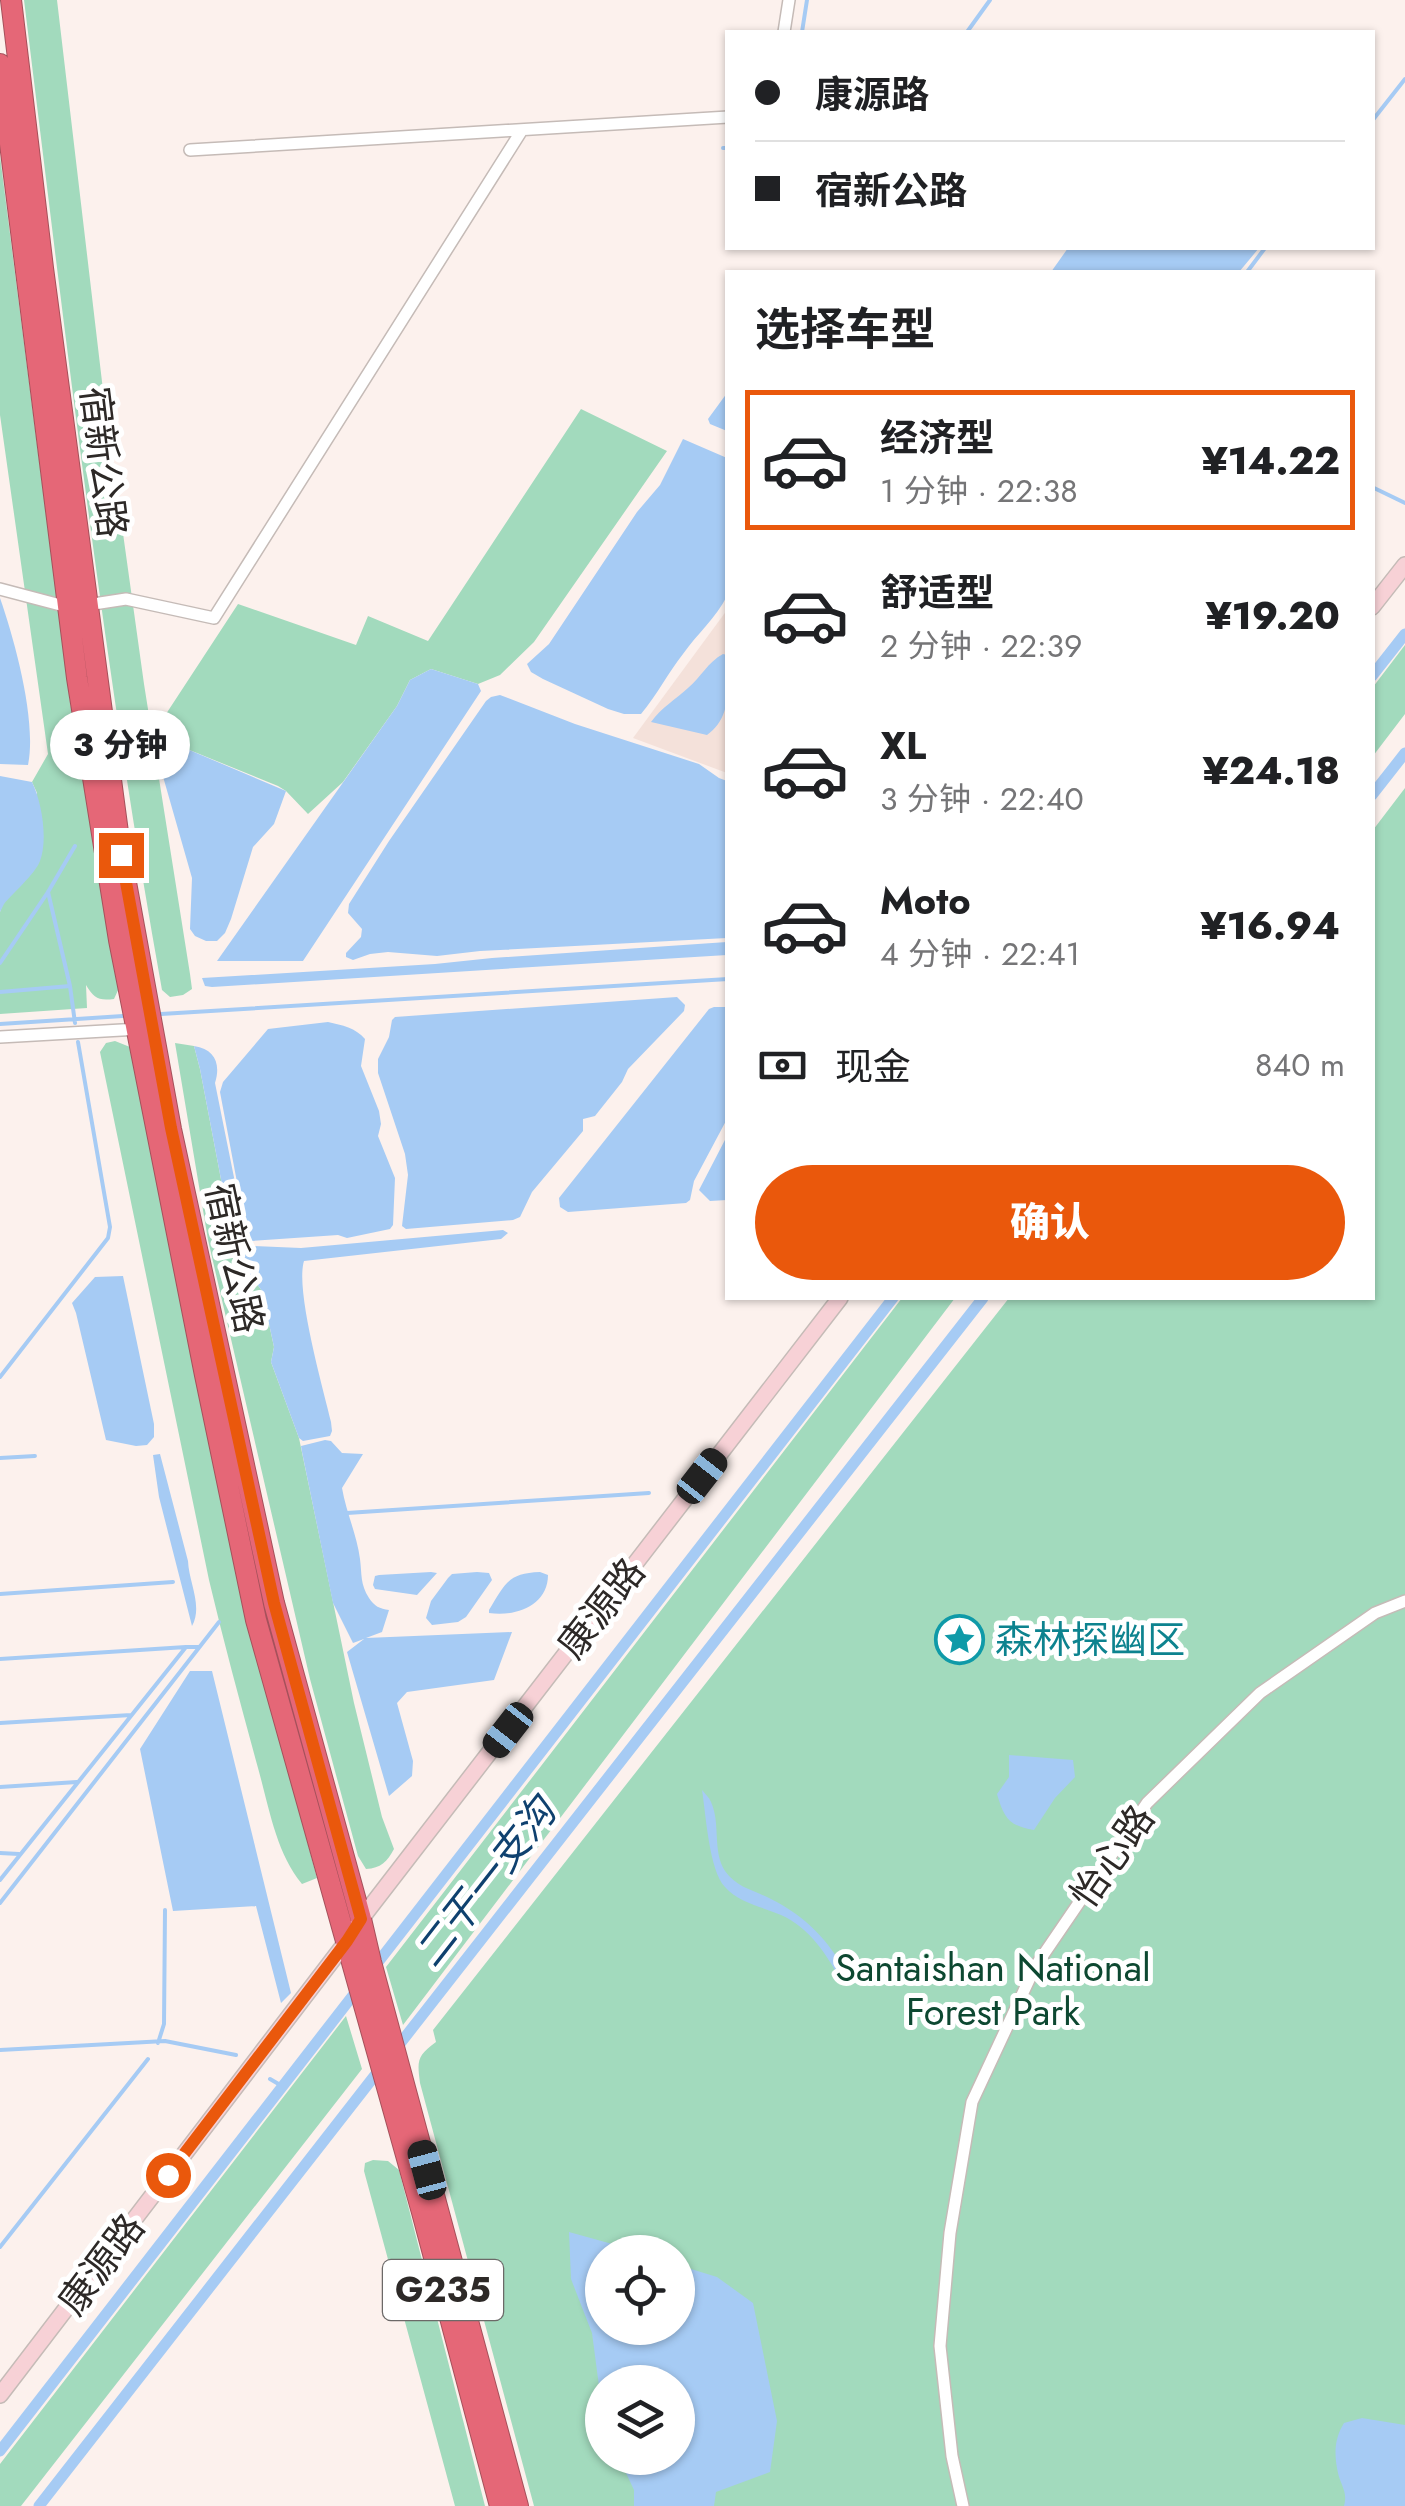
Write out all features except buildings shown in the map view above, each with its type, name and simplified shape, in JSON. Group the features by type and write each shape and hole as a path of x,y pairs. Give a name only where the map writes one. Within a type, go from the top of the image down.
{"highway":[{"name":"宿新公路","path":"11,0 77,606 77,678 116,922 171,1128 274,1603 361,1919 390,2066 500,2506"},
{"name":"宿新公路","path":"0,64 77,606"},
{"name":"宿新公路","path":"145,1030 256,1620 357,1980 390,2066 518,2506"}],"street":[{"path":"784,30 790,0"},
{"path":"190,150 725,117"},
{"path":"0,589 77,606 126,599 214,618 522,130"},
{"path":"1375,603 1405,565"},
{"path":"0,1037 145,1030"},
{"name":"康源路","path":"0,2395 838,1300"},
{"name":"怡心路","path":"963,2506 952,2456 940,2346 950,2233 972,2102 1035,1966 1146,1803 1260,1693 1374,1614 1405,1601"}],"shaded area":[{"path":"725,613 725,772 633,738"}],"green space":[{"path":"24,0 57,0 103,390 192,989 170,997 162,990 121,743"},
{"path":"0,156 70,701 119,988 114,999 100,999 86,985 87,1008 0,1014 0,912 37,793 32,782 48,754 0,415"},
{"path":"581,409 667,451 534,642 500,675 478,684 431,669 410,680 397,706 343,782 308,814 278,786 187,749 166,714 238,604 356,645 368,616 428,641"},
{"path":"1405,645 1405,714 1375,753 1375,684"},
{"name":"Santaishan National Forest Park","path":"1405,788 1405,2506 534,2506 420,2083 420,2059 436,2042 433,2030 1007,1300 1375,1300 1375,827"},
{"path":"115,1041 130,1047 246,1612 317,1878 302,1884 274,1829 209,1580 100,1052 106,1043"},
{"path":"175,1043 194,1046 235,1253 262,1291 274,1347 271,1362 299,1438 354,1703 382,1817 394,1849 383,1864 371,1868 366,1869 358,1856 310,1679 208,1240"},
{"path":"900,1300 953,1300 403,2025 386,1967"},
{"path":"346,2016 362,2069 21,2506 0,2506 0,2464"},
{"path":"388,2161 399,2170 485,2506 455,2506 364,2171 365,2163"}],"water":[{"path":"1067,250 1257,250 1241,270 1052,270"},
{"path":"725,396 725,430 710,424 708,419"},
{"path":"683,439 725,457 725,599 641,714 624,714 543,679 531,672 527,664 549,644 637,512 660,485"},
{"path":"0,598 27,704 28,765 0,764"},
{"path":"725,654 725,709 715,728 707,735 651,722 693,684 713,661"},
{"path":"431,669 478,684 481,691 303,961 217,961 397,706 410,680"},
{"path":"500,695 699,764 725,780 725,938 437,956 388,952 353,960 346,957 361,937 362,929 348,913 349,904 491,697"},
{"path":"178,735 187,749 286,791 274,824 253,847 231,919 217,941 206,941 190,929 192,878 162,773 171,737"},
{"path":"0,776 32,782 44,832 37,866 0,912"},
{"path":"725,942 725,955 212,987 205,986 202,978 435,964"},
{"path":"677,997 685,1005 684,1011 628,1069 595,1116 583,1119 583,1131 532,1192 520,1217 406,1229 402,1226 408,1175 405,1154 378,1073 378,1059 395,1017"},
{"path":"725,1007 725,1123 694,1181 690,1200 568,1212 560,1207 559,1198 709,1009"},
{"path":"328,1022 353,1030 365,1039 361,1066 379,1111 378,1136 395,1178 393,1225 390,1229 347,1238 338,1235 252,1241 246,1230 220,1092 223,1082 268,1029"},
{"path":"194,1046 207,1050 217,1064 215,1083 247,1242 254,1246 301,1248 503,1230 508,1233 501,1239 304,1261 306,1316 331,1422 330,1436 303,1441 299,1438 271,1362 274,1347 262,1291 235,1253"},
{"path":"725,1140 725,1200 710,1201 699,1190"},
{"path":"123,1276 154,1424 154,1437 147,1445 106,1440 72,1303 95,1277"},
{"path":"325,1440 342,1453 363,1454 342,1488 359,1550 364,1588 375,1605 389,1610 382,1632 366,1638 512,1632 494,1680 407,1692 397,1703 413,1761 412,1776 389,1796 347,1652 364,1639 353,1643 333,1603 302,1452 301,1446"},
{"path":"160,1454 188,1561 196,1610 192,1626 159,1497 153,1455"},
{"path":"540,1572 548,1575 547,1586 536,1602 519,1611 489,1613 508,1582"},
{"path":"437,1573 417,1595 375,1589 373,1585 379,1575"},
{"path":"489,1573 492,1580 466,1617 458,1622 432,1625 426,1618 431,1601 448,1578 452,1574"},
{"path":"190,1671 212,1671 291,1993 281,2003 256,1906 173,1911 140,1749"},
{"path":"1009,1755 1073,1760 1075,1777 1034,1830 1013,1823 1005,1815 997,1794 1009,1777"},
{"path":"702,1790 714,1810 725,1871 740,1885 806,1922 833,1951 847,1975 842,1983 824,1953 801,1927 744,1901 725,1887 712,1855"},
{"path":"569,2232 585,2236 585,2315 571,2279"},
{"path":"695,2270 717,2277 753,2303 777,2421 770,2472 716,2492 714,2506 634,2506 634,2490 627,2475 695,2475 695,2365 596,2365 594,2345 695,2345"},
{"path":"1362,2418 1405,2425 1405,2506 1344,2506 1345,2493 1336,2460 1337,2441 1344,2423"}],"waterway":[{"path":"802,30 807,0"},
{"path":"968,30 990,0"},
{"path":"1375,117 1405,79"},
{"path":"1248,270 1264,250"},
{"path":"1375,488 1405,503"},
{"path":"1375,672 1405,634"},
{"name":"二干一支沟","path":"1375,791 1405,753"},
{"path":"0,963 75,846"},
{"path":"48,892 75,1023"},
{"path":"161,1014 725,979"},
{"path":"0,992 70,986"},
{"path":"0,1024 123,1016"},
{"path":"0,1377 108,1238 110,1227 78,1042"},
{"path":"372,1970 891,1300"},
{"name":"二干一支沟","path":"395,2050 981,1300"},
{"path":"0,1458 35,1456"},
{"path":"347,1513 649,1493"},
{"path":"0,1594 173,1582"},
{"path":"0,1903 219,1622"},
{"path":"0,1659 186,1647"},
{"path":"0,1880 186,1647 199,1647"},
{"path":"0,1723 131,1715"},
{"path":"0,1787 77,1782"},
{"path":"0,1853 19,1854"},
{"path":"158,2043 164,2024 165,1910"},
{"path":"0,2451 361,1985"},
{"path":"0,2050 165,2041 236,2055"},
{"path":"0,2247 148,2059"},
{"name":"二干一支沟","path":"39,2506 383,2065"},
{"path":"270,2079 282,2086"}],"place":[{"name":"森林探幽区","path":"960,1639"}],"route":[{"path":"121,855 171,1128 274,1603 361,1919 168,2175"}]}
